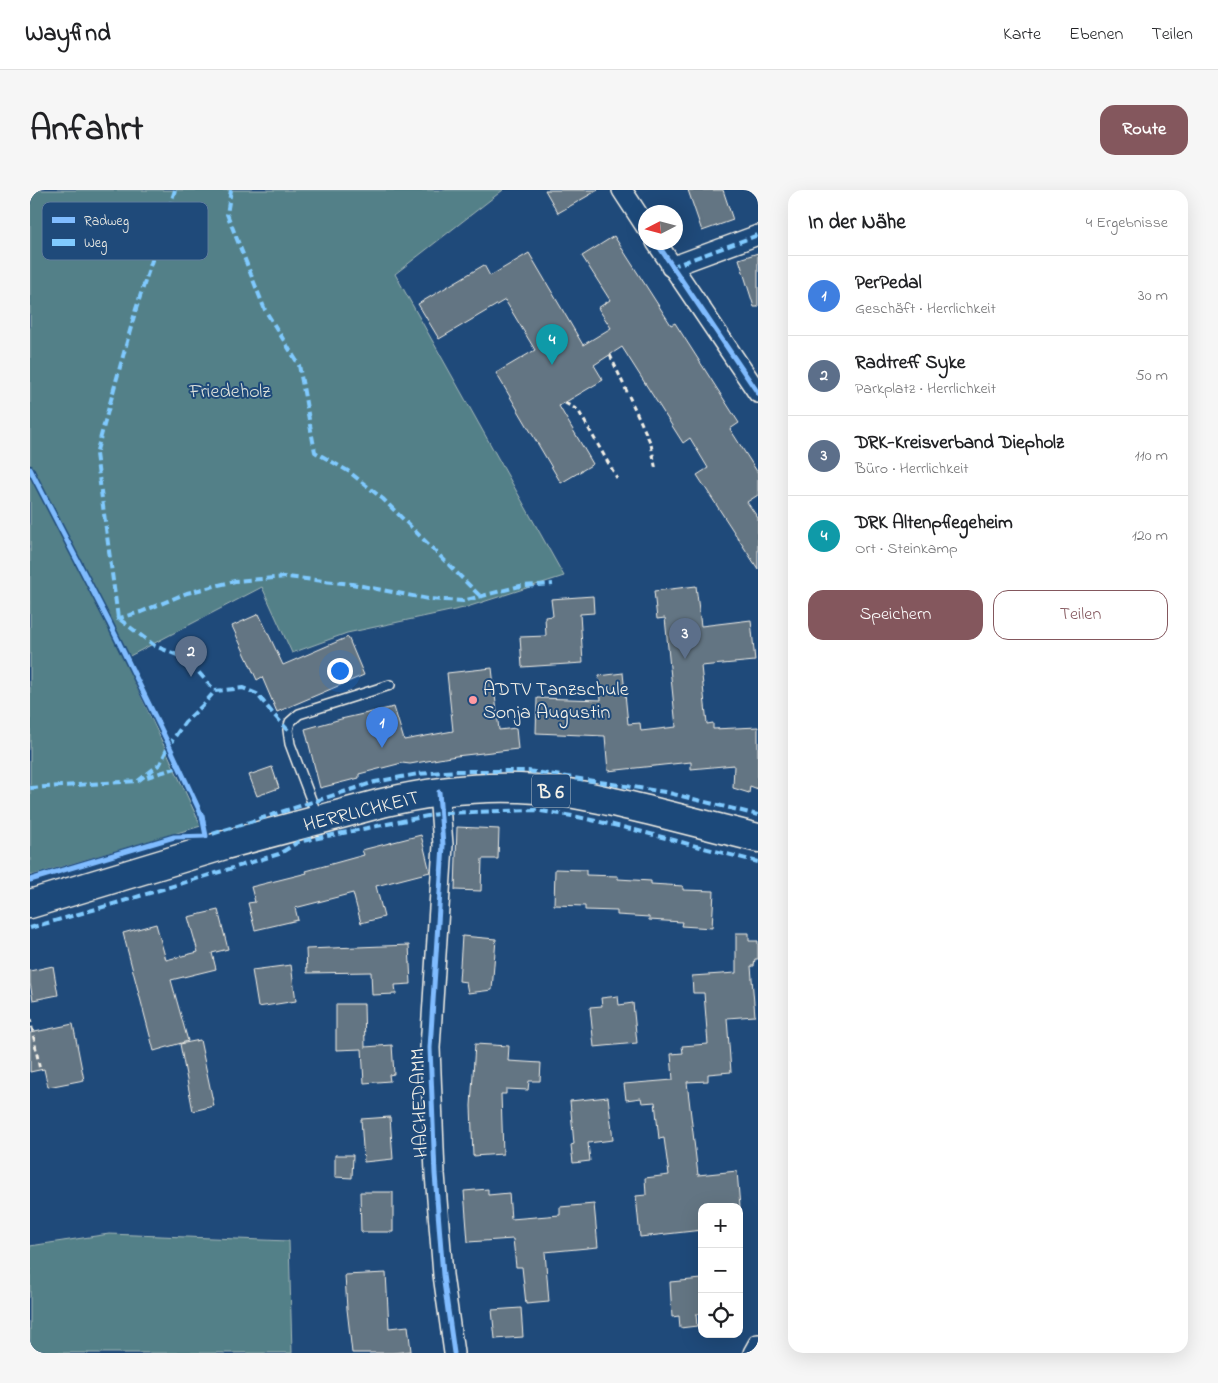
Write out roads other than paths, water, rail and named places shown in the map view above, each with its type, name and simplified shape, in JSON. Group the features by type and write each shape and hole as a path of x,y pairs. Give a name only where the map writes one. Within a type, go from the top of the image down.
{"main road":[{"name":"HERRLICHKEIT","path":"30,904 208,843 439,792 485,788 537,789 598,798 758,838"}],"street":[{"path":"622,190 638,215"},
{"path":"671,267 758,235"},
{"path":"661,250 758,393"},
{"name":"HACHEDAMM","path":"439,792 443,845 430,1048 440,1247 454,1353"},
{"path":"753,1353 758,1344"}],"lane":[{"path":"319,820 290,744 288,730 290,722 299,714 390,685"}],"place":[{"name":"DRK Altenpflegeheim","path":"552,365"},
{"name":"DRK-Kreisverband Diepholz","path":"685,659"},
{"name":"Radtreff Syke","path":"191,677"},
{"name":"ADTV Tanzschule Sonja Augustin","path":"473,700"},
{"name":"PerPedal","path":"382,748"}],"park label":[{"name":"Friedeholz","path":"230,390"}]}
